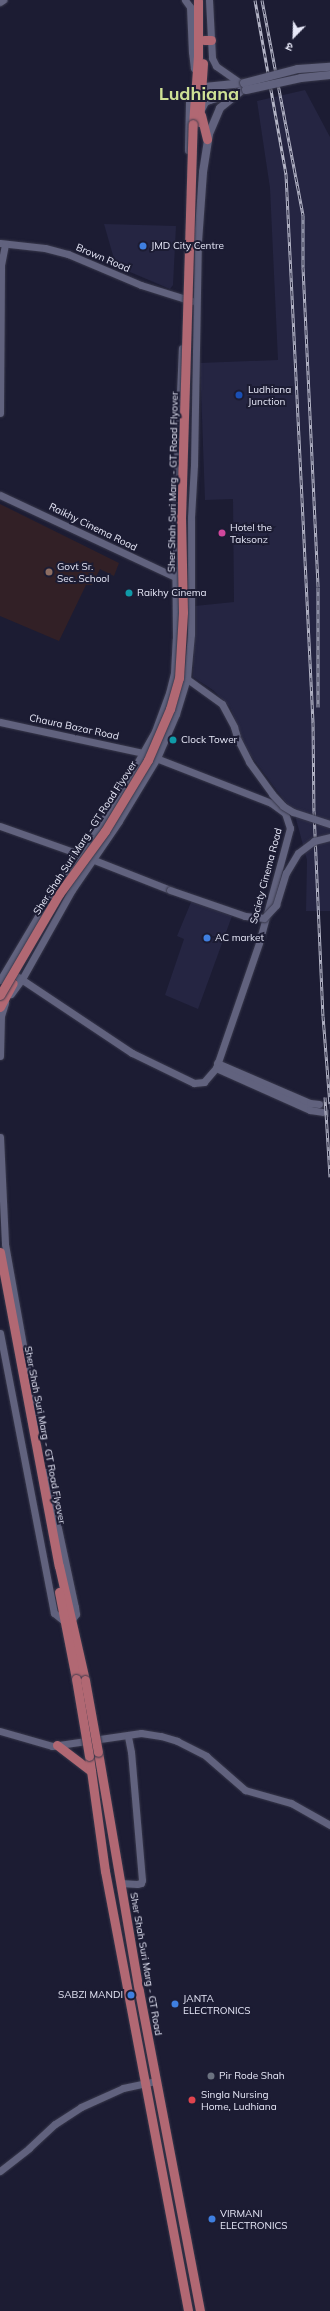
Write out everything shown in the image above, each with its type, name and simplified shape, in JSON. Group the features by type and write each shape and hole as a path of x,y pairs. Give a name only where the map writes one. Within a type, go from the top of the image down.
{"main road":[{"path":"198,0 198,88 201,97 200,112 207,139"},
{"path":"189,101 189,96 198,88 207,40 203,0"},
{"path":"200,112 205,102 240,89 298,69 330,67"},
{"path":"201,97 301,78 330,75"},
{"path":"198,88 240,89"},
{"name":"Sher Shah Suri Marg - GT Road Flyover","path":"0,995 59,894 105,830 148,760 170,709 179,678 183,612 181,518 198,88"},
{"path":"198,242 207,139 218,111 240,89"},
{"name":"Sher Shah Suri Marg - GT Road Flyover","path":"0,1007 63,899 105,838 151,764 174,713 185,674 188,640 187,536 200,112"},
{"name":"Sher Shah Suri Marg - GT Road Flyover","path":"0,1252 67,1617"},
{"name":"Sher Shah Suri Marg - GT Road Flyover","path":"0,1284 67,1617"},
{"name":"Sher Shah Suri Marg - GT Road","path":"67,1617 120,1883 155,2081 200,2311"},
{"path":"57,1745 91,1771"},
{"name":"Sher Shah Suri Marg - GT Road","path":"94,1754 91,1771 105,1872 188,2311"}],"street":[{"path":"210,0 207,40 212,58 216,66 240,89"},
{"path":"186,1 190,7 192,61 197,72"},
{"path":"0,980 3,969 75,859 107,816 143,753 162,716 174,672 177,578 175,513 187,246 189,101"},
{"path":"187,246 193,246 198,242"},
{"path":"0,1056 2,1008 22,979 72,890 94,860 157,758 176,714 187,678 191,620 191,517 194,465 198,242"},
{"path":"0,413 2,243"},
{"name":"Brown Road","path":"2,243 45,248 68,254 141,285 184,300 196,301"},
{"name":"Raikhy Cinema Road","path":"0,495 177,578"},
{"path":"174,672 187,678 222,704 249,762 272,794 283,806 293,812 330,824"},
{"name":"Chaura Bazar Road","path":"0,722 143,753"},
{"name":"Society Cinema Road","path":"143,753 270,803 285,813 290,823 289,835 259,943 216,1066"},
{"path":"0,826 75,859"},
{"path":"94,860 170,890 245,916 264,918 276,905 286,873 298,853 314,841 330,837"},
{"path":"3,969 22,979 118,1045 159,1068 194,1083 200,1083 208,1080 216,1066"},
{"path":"216,1066 310,1103 319,1104"},
{"path":"216,1066 310,1110 322,1112"},
{"path":"0,1137 5,1244 43,1459 75,1607 76,1614 67,1617 54,1613 0,1333"},
{"path":"0,1731 52,1746 149,1734 177,1741 206,1756 245,1790 291,1803 330,1825"},
{"path":"120,1883 137,1884 142,1880 131,1752 128,1736"},
{"path":"0,2171 29,2148 54,2124 81,2107 123,2088 155,2081"}],"shaded area":[{"path":"305,90 330,137 330,911 306,911 307,860 295,815 246,749 230,707 213,690 193,677 195,606 234,602 233,499 205,500 200,363 278,360 270,188 257,101"},
{"name":"JMD City Centre","path":"104,224 176,226 173,285 170,289 116,266"},
{"name":"Govt Sr. Sec. School","path":"0,504 119,563 114,576 100,569 92,585 86,585 59,641 0,616"},
{"path":"192,900 232,916 198,1009 165,995 184,939 177,936"}],"tunnel":[{"path":"319,1104 330,1105"},
{"path":"322,1112 330,1113"}],"railway":[{"path":"255,0 286,174 313,722 314,811 323,1016 330,1104"},
{"path":"262,0 303,215 303,267 318,587 318,707"},
{"path":"325,1097 330,1177"}],"place":[{"name":"JMD City Centre","path":"143,246"},
{"name":"Ludhiana Junction","path":"239,395"},
{"name":"Hotel the Taksonz","path":"222,533"},
{"name":"Govt Sr. Sec. School","path":"49,572"},
{"name":"Raikhy Cinema","path":"129,593"},
{"name":"Clock Tower","path":"173,740"},
{"name":"AC market","path":"207,938"},
{"name":"SABZI MANDI","path":"131,1995"},
{"name":"JANTA ELECTRONICS","path":"175,2004"},
{"name":"Pir Rode Shah","path":"211,2076"},
{"name":"Singla Nursing Home, Ludhiana","path":"192,2100"},
{"name":"VIRMANI ELECTRONICS","path":"212,2219"}],"district":[{"name":"Ludhiana","path":"199,94"}]}
